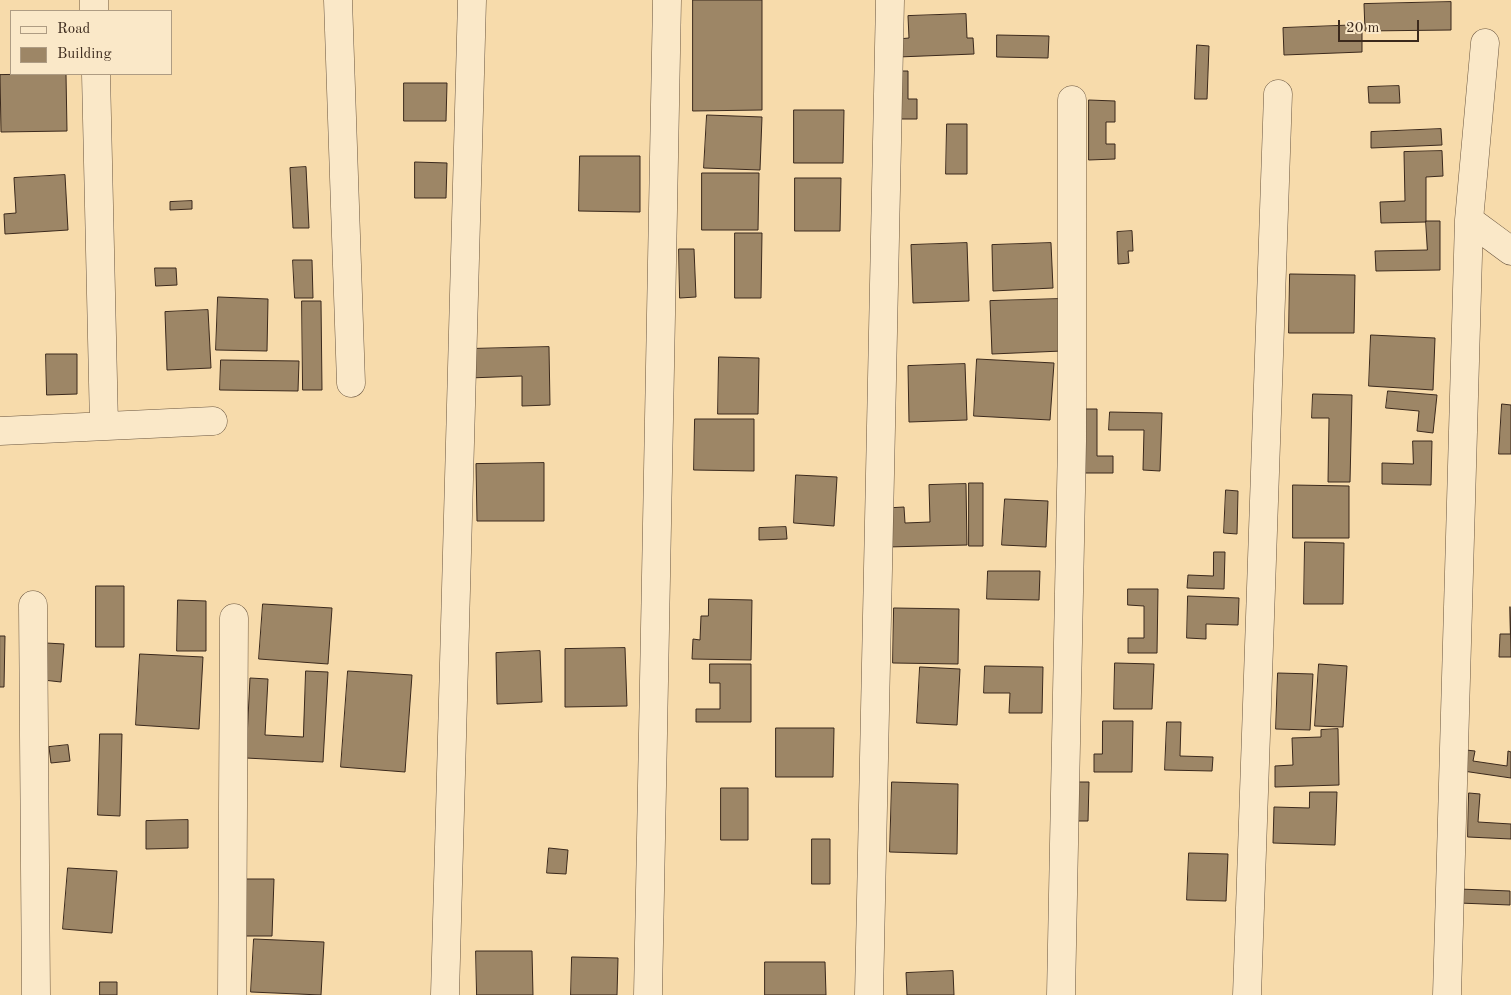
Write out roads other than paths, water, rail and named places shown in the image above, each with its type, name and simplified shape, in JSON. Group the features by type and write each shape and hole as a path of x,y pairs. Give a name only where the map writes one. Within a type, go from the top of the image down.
{"street":[{"path":"338,0 351,383"},
{"path":"445,995 472,0"},
{"path":"648,995 667,0"},
{"path":"870,995 890,0"},
{"path":"1447,995 1469,220 1485,43"},
{"path":"96,75 104,426"},
{"path":"1247,995 1278,94"},
{"path":"1062,995 1072,441 1072,100"},
{"path":"1469,220 1511,251"},
{"path":"0,431 213,421"},
{"path":"33,605 36,995"},
{"path":"232,995 234,618"}]}
